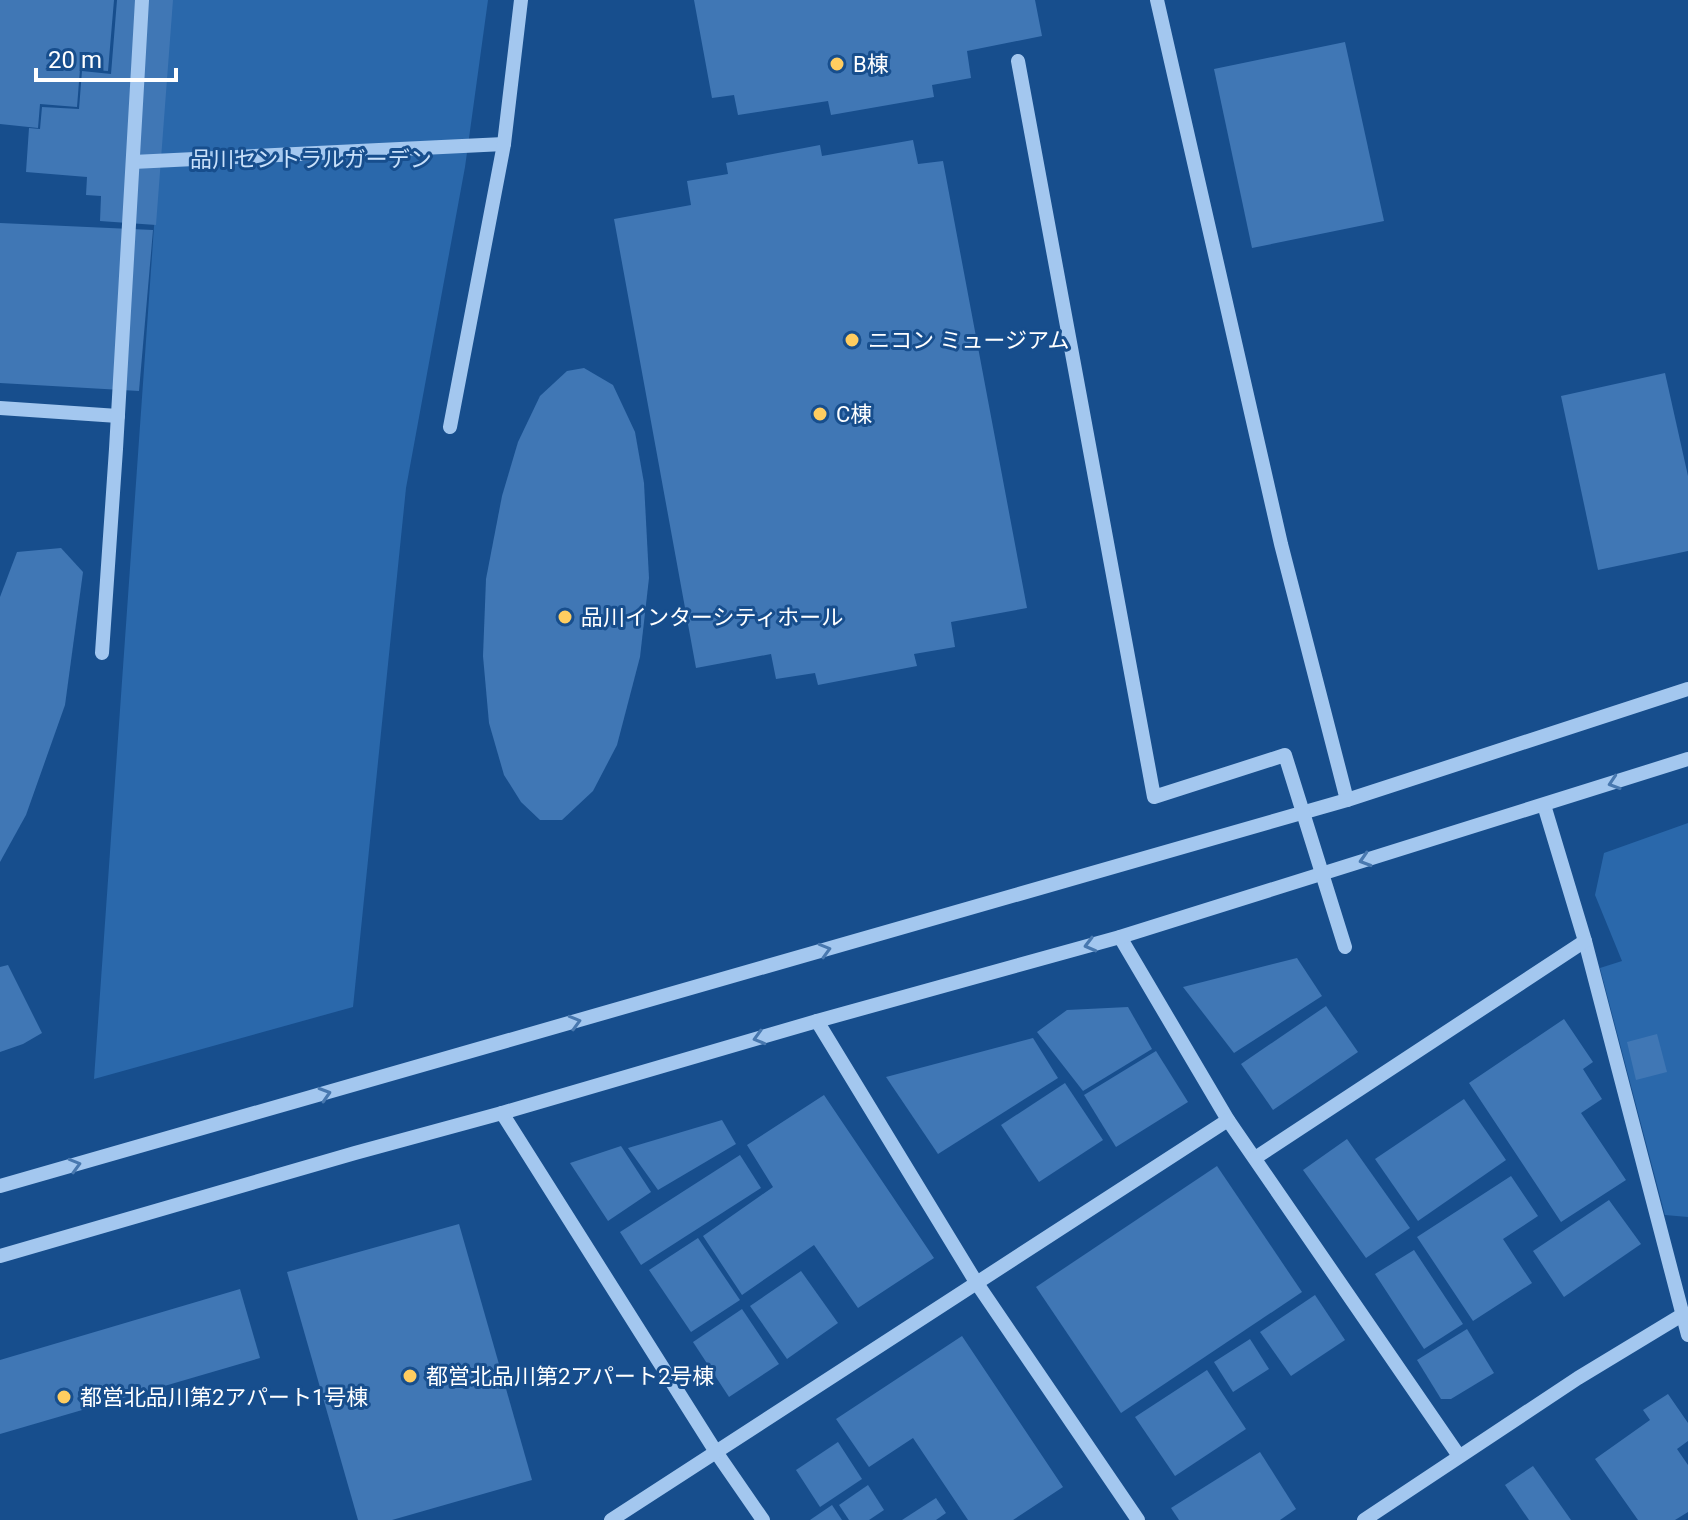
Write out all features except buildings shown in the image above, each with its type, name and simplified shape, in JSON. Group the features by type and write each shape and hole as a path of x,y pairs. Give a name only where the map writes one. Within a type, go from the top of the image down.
{"street":[{"path":"102,653 142,0"},
{"path":"450,427 504,144 521,0"},
{"path":"1157,0 1281,544 1347,800"},
{"path":"1018,61 1154,797 1285,755 1345,947"},
{"path":"133,162 504,144"},
{"path":"0,408 118,416"},
{"path":"0,1186 1347,800 1688,689"},
{"path":"0,1256 1120,937 1688,759"},
{"path":"1544,805 1585,941 1688,1335"},
{"path":"1120,937 1228,1120 1459,1456"},
{"path":"1255,1158 1585,941"},
{"path":"817,1021 976,1282 1138,1520"},
{"path":"502,1113 716,1452 763,1520"},
{"path":"611,1520 1228,1120"},
{"path":"1364,1520 1578,1378 1685,1315"}],"green space":[{"name":"品川セントラルガーデン","path":"170,0 488,0 465,167 406,488 353,1007 94,1079"},
{"path":"1688,823 1688,1217 1665,1215 1600,968 1622,961 1595,895 1604,853"}],"place":[{"name":"B棟","path":"837,64"},
{"name":"ニコン ミュージアム","path":"852,340"},
{"name":"C棟","path":"820,414"},
{"name":"品川インターシティホール","path":"565,617"},
{"name":"都営北品川第2アパート2号棟","path":"410,1376"},
{"name":"都営北品川第2アパート1号棟","path":"64,1397"}]}
